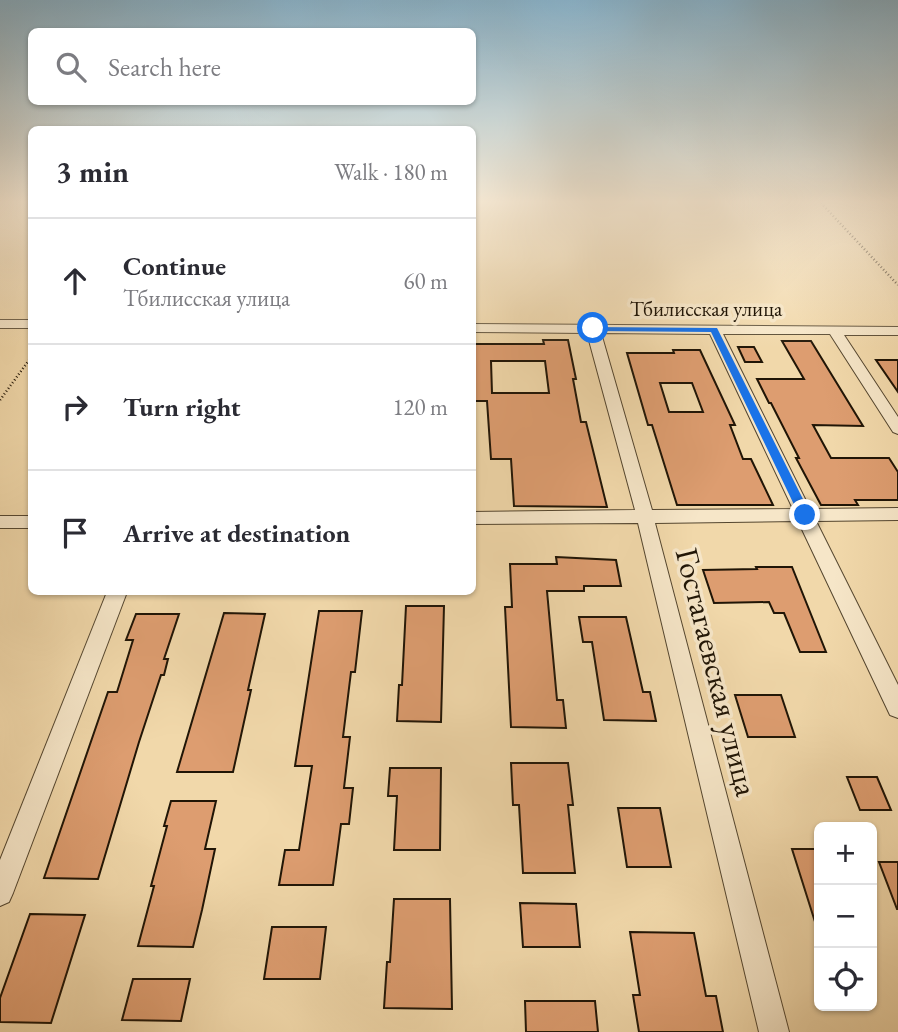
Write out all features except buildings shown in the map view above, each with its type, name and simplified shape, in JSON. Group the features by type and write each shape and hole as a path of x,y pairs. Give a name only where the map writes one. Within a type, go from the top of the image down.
{"street":[{"path":"0,324 28,324"},
{"name":"Тбилисская улица","path":"476,328 898,331"},
{"name":"Гостагаевская улица","path":"593,328 645,516 774,1032"},
{"path":"714,330 898,708"},
{"path":"834,330 898,429"},
{"path":"881,404 898,404"},
{"path":"476,518 898,514"},
{"path":"0,522 28,522"},
{"path":"0,893 116,595"}],"path":[{"path":"866,251 898,285"},
{"path":"0,400 28,362"}],"route":[{"path":"593,328 714,330 805,515"}]}
